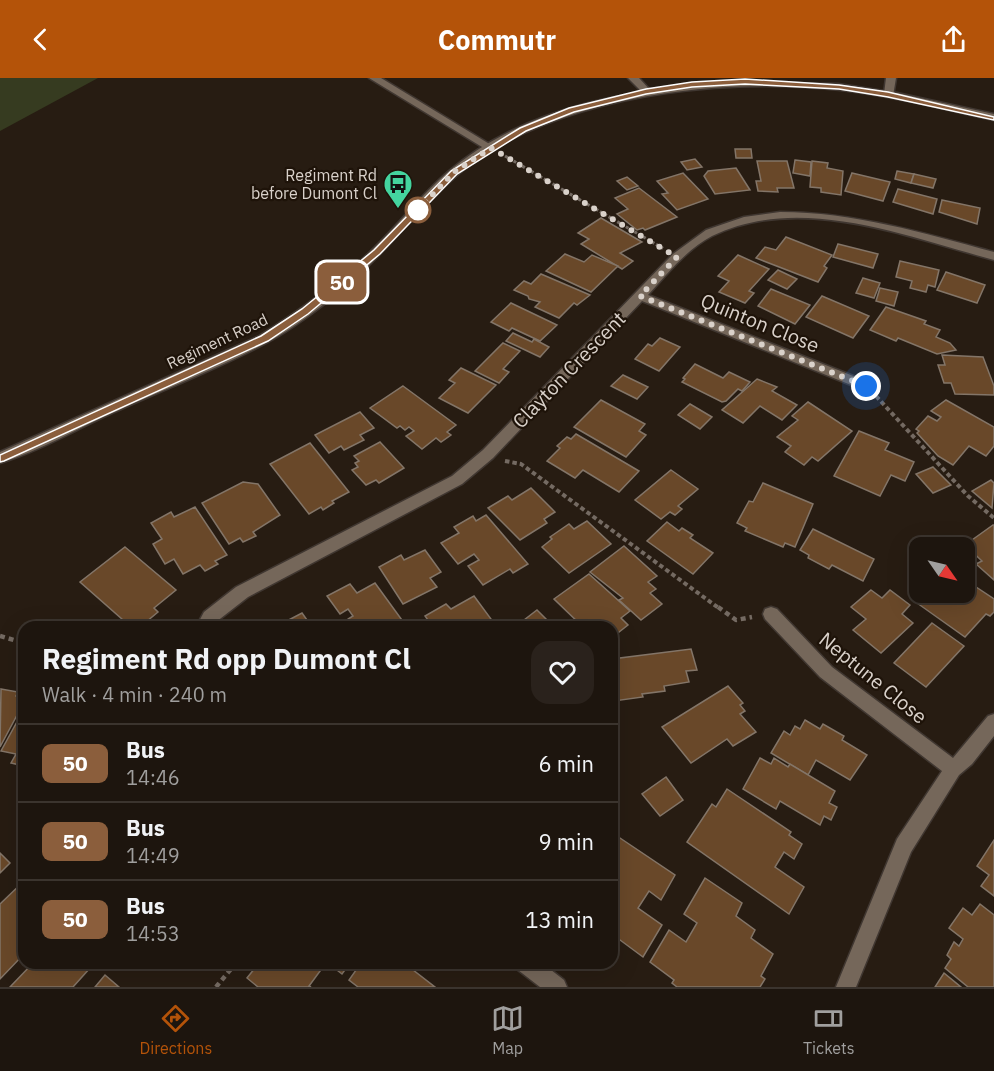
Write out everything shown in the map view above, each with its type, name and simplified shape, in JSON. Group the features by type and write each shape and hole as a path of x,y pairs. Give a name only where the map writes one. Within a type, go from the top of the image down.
{"street":[{"path":"374,78 491,148"},
{"path":"633,78 646,91"},
{"path":"888,94 891,78"},
{"name":"Regiment Road","path":"0,458 264,339 291,323 377,252 454,172 523,130 572,110 646,91 692,85 745,82 839,87 888,94 994,117"},
{"name":"Clayton Crescent","path":"208,621 242,592 457,480 488,453 677,257 709,233 748,220 788,216 823,216 865,222 994,256"},
{"name":"Quinton Close","path":"640,296 866,386"},
{"name":"Neptune Close","path":"771,614 826,672 953,769"},
{"path":"846,987 904,846 953,769 966,758 994,722"},
{"path":"533,969 557,987"}],"path":[{"path":"491,148 677,257"},
{"path":"866,386 968,496 994,518"},
{"path":"488,453 502,460 521,464 736,620 771,614"},
{"path":"0,636 18,641"},
{"path":"216,987 231,969"}],"green space":[{"path":"0,78 98,78 0,131"}],"building":[{"path":"735,149 751,149 752,158 736,158"},
{"path":"695,159 702,167 687,170 681,162"},
{"path":"795,160 811,162 810,176 793,173"},
{"path":"757,161 787,161 794,188 777,188 778,192 758,191 756,181 761,181"},
{"path":"812,161 828,163 827,168 843,171 841,195 821,192 821,188 810,187"},
{"path":"736,168 750,190 715,194 704,176 708,171"},
{"path":"897,171 914,174 911,183 895,179"},
{"path":"683,173 708,199 677,210 662,194 668,193 657,181"},
{"path":"852,173 890,182 883,201 845,191"},
{"path":"914,174 936,179 933,188 911,183"},
{"path":"627,177 638,186 627,190 617,181"},
{"path":"639,188 677,217 645,230 643,228 637,230 617,214 628,209 615,198"},
{"path":"898,189 937,199 933,214 893,202"},
{"path":"942,200 980,208 977,224 939,212"},
{"path":"601,218 642,242 620,253 633,261 622,269 581,244 589,239 578,233"},
{"path":"786,237 832,255 824,266 827,268 818,282 756,258 765,247 776,250"},
{"path":"838,244 878,254 873,268 833,257"},
{"path":"565,254 584,262 592,255 618,266 591,292 546,271"},
{"path":"738,255 769,269 749,291 754,293 745,303 719,292 729,281 718,276"},
{"path":"900,261 939,270 935,287 928,285 926,292 910,288 912,281 896,277"},
{"path":"778,270 797,279 787,289 768,280"},
{"path":"946,272 985,285 977,303 937,290"},
{"path":"541,274 590,295 577,305 574,303 559,318 535,307 540,302 529,299 528,296 514,290 524,281 531,284"},
{"path":"863,278 880,283 874,298 856,293"},
{"path":"880,288 898,292 894,306 876,301"},
{"path":"771,289 810,305 795,324 758,306"},
{"path":"822,296 869,316 853,338 806,317"},
{"path":"511,303 557,325 540,341 512,328 509,331 491,322"},
{"path":"886,307 926,321 924,324 940,330 936,337 950,343 956,350 937,354 898,338 896,341 870,330"},
{"path":"513,333 532,342 534,339 549,347 540,357 506,341"},
{"path":"660,338 680,347 659,371 635,359 648,344 652,346"},
{"path":"503,343 520,351 503,369 509,372 499,383 475,371"},
{"path":"942,355 983,357 994,386 994,395 955,394 951,383 944,383 938,365 945,365"},
{"path":"695,364 723,378 729,372 750,382 742,391 738,389 722,402 682,382"},
{"path":"461,368 496,385 468,413 439,398 455,383 449,380"},
{"path":"623,375 648,387 637,399 611,386"},
{"path":"757,379 777,387 772,391 797,405 782,420 760,406 743,423 722,410"},
{"path":"403,386 456,425 447,432 451,435 441,442 436,438 422,449 406,436 414,431 409,427 405,430 400,426 397,428 370,408"},
{"path":"601,400 645,424 639,431 646,435 626,457 574,427"},
{"path":"946,400 994,427 994,446 986,456 969,446 953,465 938,456 917,433 919,431 916,429 928,416 937,421 941,417 931,411"},
{"path":"808,402 852,431 818,461 812,457 804,465 785,452 791,446 777,437 798,420 792,416"},
{"path":"690,404 712,417 700,429 678,415"},
{"path":"360,412 374,428 360,435 364,440 344,450 341,446 329,453 315,435"},
{"path":"859,431 889,443 885,450 914,462 905,481 891,475 880,496 834,476"},
{"path":"576,434 639,471 619,492 583,470 575,478 547,461 560,448 557,446 567,437 571,439"},
{"path":"380,442 404,468 379,483 376,480 366,485 352,470 358,467 355,463 359,461 354,456"},
{"path":"310,443 349,492 332,501 334,503 323,510 321,507 309,514 270,464"},
{"path":"933,467 951,485 933,493 916,474"},
{"path":"671,470 698,489 678,506 682,509 675,515 670,512 661,519 635,500"},
{"path":"991,480 994,483 992,508 972,491"},
{"path":"243,482 258,484 280,515 253,532 256,536 243,542 240,538 229,544 202,503"},
{"path":"763,483 813,504 795,547 785,543 783,547 745,531 747,528 737,523 749,501 753,502"},
{"path":"531,488 555,512 544,519 547,523 520,540 488,508 508,496 512,500"},
{"path":"195,507 227,555 215,561 218,564 205,571 200,565 183,574 174,559 165,564 153,544 162,539 151,523 171,512 174,517"},
{"path":"486,515 528,564 513,573 510,569 483,585 468,566 479,560 474,554 458,564 441,543 459,533 454,527 473,516 476,521"},
{"path":"587,521 611,544 569,573 542,547 552,539 550,537 569,524 574,529"},
{"path":"667,522 679,531 682,528 693,535 690,538 713,553 693,574 647,541"},
{"path":"994,525 994,580 976,564 982,561 975,554 975,538"},
{"path":"813,529 874,559 863,581 832,565 829,569 808,558 809,555 800,550"},
{"path":"624,546 657,576 648,582 656,589 650,593 662,604 641,620 619,600 623,598 590,572"},
{"path":"125,547 176,590 154,608 158,612 147,621 124,621 80,582"},
{"path":"425,550 441,572 430,578 437,587 403,604 379,567 401,555 404,560"},
{"path":"589,574 630,611 621,618 628,625 618,633 618,621 577,621 554,599"},
{"path":"375,583 403,621 347,621 353,616 348,609 340,614 327,596 350,584 357,593"},
{"path":"975,586 994,599 994,612 990,616 986,614 965,637 917,603 975,603"},
{"path":"871,590 882,598 890,590 910,605 902,614 913,623 881,653 853,630 866,619 851,607"},
{"path":"474,596 491,619 488,621 429,621 425,616 446,604 451,609"},
{"path":"537,610 548,621 523,621"},
{"path":"302,613 308,621 287,621"},
{"path":"932,623 964,646 926,687 894,663"},
{"path":"691,649 697,670 686,671 689,682 664,686 665,691 642,694 643,697 618,700 618,658"},
{"path":"728,686 743,703 740,705 745,711 740,714 756,732 733,746 727,739 691,763 662,727"},
{"path":"1,689 18,692 16,696 18,696 18,713 0,747"},
{"path":"18,720 18,765 11,763 16,754 1,751"},
{"path":"805,720 820,729 823,724 844,736 842,740 867,755 850,780 816,760 808,775 771,753 784,731 790,735 795,726 800,729"},
{"path":"760,758 771,764 774,758 788,767 790,764 835,791 829,803 837,807 831,820 824,816 820,825 780,801 776,809 743,789"},
{"path":"666,777 683,800 660,816 642,794"},
{"path":"727,789 791,832 789,835 802,844 794,859 784,852 775,867 804,887 789,914 687,842 712,804 716,807"},
{"path":"618,837 675,875 661,900 649,891 638,908 662,925 643,957 618,938"},
{"path":"994,840 994,896 981,886 989,875 977,866"},
{"path":"0,853 10,863 0,873"},
{"path":"705,878 742,903 736,916 755,930 751,938 773,954 761,976 765,979 760,987 677,987 672,983 674,980 650,962 669,930 686,942 697,923 684,914"},
{"path":"18,887 18,960 0,979 0,904"},
{"path":"980,904 994,915 994,987 968,987 945,968 951,959 947,955 954,942 959,946 963,939 949,928 963,908 972,915"},
{"path":"27,969 89,969 73,987 10,987"},
{"path":"254,969 322,969 309,986 311,987 258,987 247,978"},
{"path":"336,969 346,969 342,974"},
{"path":"357,969 412,969 435,987 358,987 349,980"},
{"path":"944,973 961,987 935,987"},
{"path":"105,975 119,987 95,987"}],"bus line":[{"name":"50","path":"0,458 264,339 291,323 334,290 377,252 454,172 523,130 572,110 646,91 692,85 745,82 839,87 888,94 994,117"}],"place":[{"name":"Regiment Rd before Dumont Cl","path":"398,210"}],"route":[{"path":"418,210 454,172 491,148 677,257 640,296 866,386"}]}
